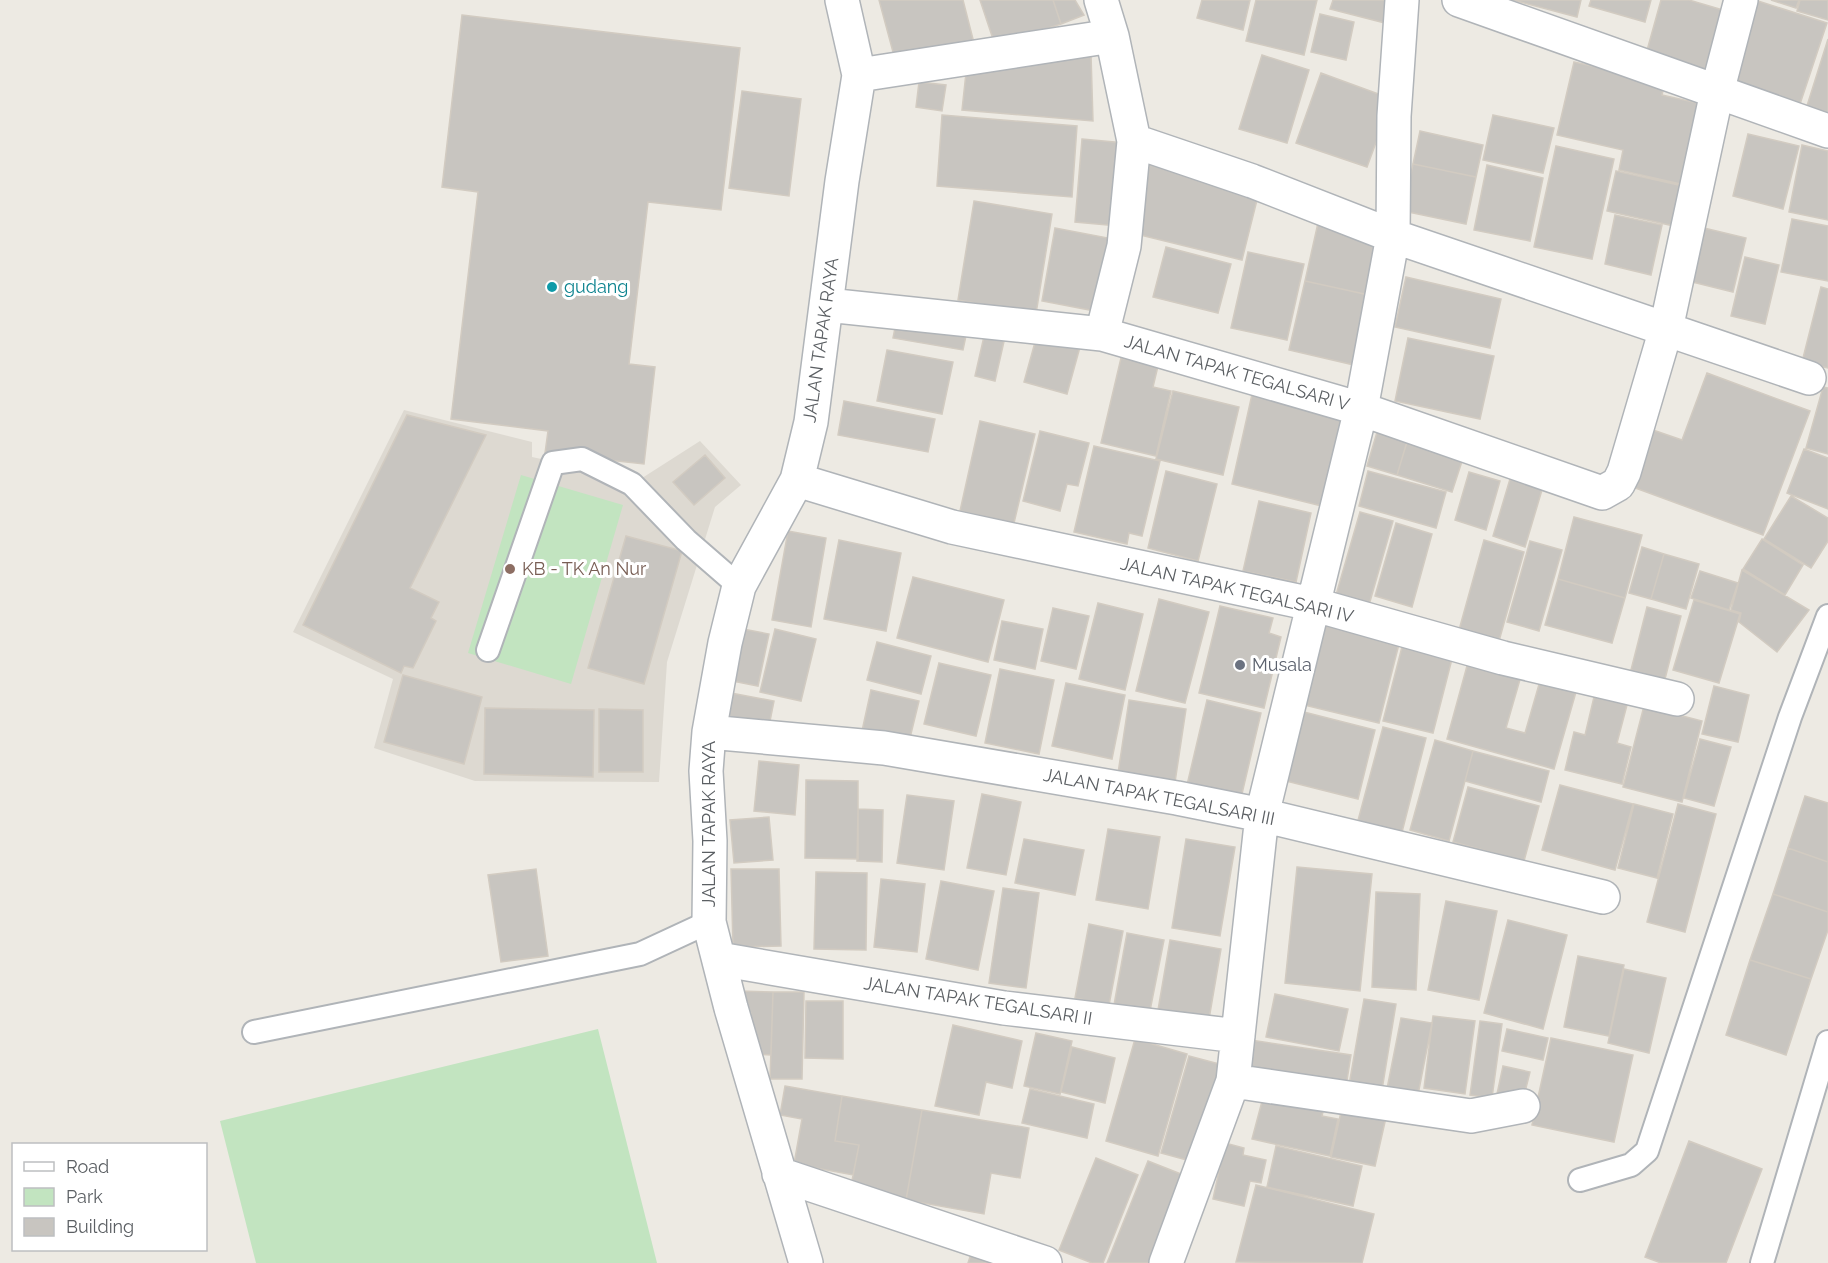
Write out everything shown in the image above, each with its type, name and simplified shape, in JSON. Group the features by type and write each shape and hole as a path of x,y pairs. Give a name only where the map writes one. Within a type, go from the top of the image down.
{"street":[{"name":"JALAN TAPAK RAYA","path":"806,1263 709,922 710,841 706,771 709,732 725,643 739,586 797,480 811,422 842,181 859,75 842,0"},
{"path":"1101,0 1112,36 1134,141 1124,246 1102,334"},
{"path":"1166,1263 1233,1081 1262,815 1360,409 1393,236 1394,116 1402,0"},
{"path":"1459,0 1828,131"},
{"path":"1666,329 1717,92 1741,0"},
{"path":"859,75 1112,36"},
{"path":"1134,141 1252,181 1393,236 1809,378"},
{"name":"JALAN TAPAK TEGALSARI V","path":"826,305 1102,334 1360,409 1593,492 1602,493 1618,484 1624,472 1666,329"},
{"name":"JALAN TAPAK TEGALSARI IV","path":"797,480 952,527 1312,604 1503,658 1677,699"},
{"name":"JALAN TAPAK TEGALSARI III","path":"709,732 884,748 1262,815 1603,897"},
{"name":"JALAN TAPAK TEGALSARI II","path":"719,959 1004,1008 1239,1036"},
{"path":"1233,1081 1471,1116 1523,1106"},
{"path":"779,1174 1045,1263"}],"lane":[{"path":"488,650 553,463 582,459 632,484 686,540 739,586"},
{"path":"1580,1180 1631,1165 1647,1151 1820,662 1828,616"},
{"path":"254,1032 640,954 709,922"},
{"path":"1762,1263 1828,1042"}],"shaded area":[{"name":"KB - TK An Nur","path":"404,410 532,442 532,457 639,480 700,441 741,485 715,507 667,662 659,782 475,781 374,748 393,679 293,632"}],"green space":[{"path":"521,475 623,505 571,684 468,653"},
{"path":"598,1029 657,1263 256,1263 220,1121"}],"building":[{"path":"879,0 963,0 974,43 896,63"},
{"path":"980,0 1053,0 1061,24 995,45"},
{"path":"1053,0 1075,0 1084,15 1061,24"},
{"path":"1202,0 1250,0 1243,30 1197,18"},
{"path":"1256,0 1317,0 1304,55 1246,41"},
{"path":"1333,0 1391,0 1385,23 1330,9"},
{"path":"1513,0 1581,0 1577,17"},
{"path":"1591,0 1651,0 1645,22 1589,6"},
{"path":"1661,0 1689,0 1723,10 1705,71 1646,54"},
{"path":"1755,0 1827,23 1800,104 1728,80"},
{"path":"1771,0 1799,0 1796,8"},
{"path":"1800,0 1828,0 1828,20 1797,11"},
{"path":"1320,14 1354,22 1346,60 1311,52"},
{"name":"gudang","path":"462,15 740,48 721,210 648,202 629,364 655,367 644,464 545,453 548,431 451,419 478,192 442,187"},
{"path":"1828,39 1828,116 1806,109"},
{"path":"1091,54 1093,121 962,110 966,73"},
{"path":"1262,55 1309,70 1287,143 1239,129"},
{"path":"1574,62 1665,82 1662,95 1702,104 1685,185 1619,170 1623,150 1557,135"},
{"path":"1321,73 1392,99 1367,167 1296,143"},
{"path":"919,82 946,85 942,111 916,107"},
{"path":"742,91 801,99 789,196 729,188"},
{"path":"942,115 1077,126 1072,197 937,186"},
{"path":"1493,115 1554,128 1543,173 1483,160"},
{"path":"1420,131 1483,145 1476,177 1413,164"},
{"path":"1748,134 1799,146 1783,209 1733,196"},
{"path":"1082,139 1125,143 1118,226 1075,222"},
{"path":"1802,145 1828,151 1828,220 1789,212"},
{"path":"1556,146 1614,159 1592,259 1534,247"},
{"path":"1151,160 1260,188 1242,260 1132,233"},
{"path":"1413,164 1476,177 1466,224 1403,211"},
{"path":"1487,165 1543,178 1530,241 1474,230"},
{"path":"1616,171 1683,186 1674,226 1607,211"},
{"path":"974,201 1052,214 1036,314 958,300"},
{"path":"1615,215 1662,225 1651,275 1605,264"},
{"path":"1792,219 1828,226 1828,281 1781,272"},
{"path":"1318,223 1383,238 1369,295 1305,281"},
{"path":"1055,228 1108,238 1095,311 1042,301"},
{"path":"1704,228 1746,238 1733,292 1692,282"},
{"path":"1166,247 1231,264 1218,313 1153,297"},
{"path":"1248,252 1304,264 1287,340 1231,328"},
{"path":"1745,257 1779,265 1765,324 1731,316"},
{"path":"1406,277 1501,299 1490,348 1395,327"},
{"path":"1305,281 1369,295 1354,365 1289,350"},
{"path":"1821,287 1828,289 1828,368 1802,362"},
{"path":"897,318 967,331 963,350 893,338"},
{"path":"985,332 1005,337 995,381 975,376"},
{"path":"1037,335 1080,347 1067,394 1024,382"},
{"path":"1408,338 1494,356 1480,419 1395,401"},
{"path":"887,350 953,362 942,414 877,401"},
{"path":"1121,358 1158,366 1153,387 1171,391 1156,456 1101,443"},
{"path":"1707,373 1810,411 1763,535 1630,486 1650,429 1682,440"},
{"path":"1823,387 1828,388 1828,454 1806,448"},
{"path":"1253,390 1349,413 1326,507 1232,484"},
{"path":"1173,391 1239,407 1223,475 1156,459"},
{"path":"844,401 935,419 928,452 838,435"},
{"path":"407,415 486,435 410,588 439,602 431,618 436,621 413,668 404,666 401,673 303,625"},
{"path":"980,421 1035,434 1014,523 960,511"},
{"path":"1380,422 1410,432 1397,475 1367,466"},
{"path":"1040,431 1089,443 1078,486 1067,484 1060,511 1023,501"},
{"path":"1410,432 1466,449 1452,492 1397,475"},
{"path":"1094,446 1160,461 1142,536 1129,533 1127,544 1074,532"},
{"path":"1804,449 1828,458 1828,509 1787,493"},
{"path":"705,455 725,478 694,505 673,482"},
{"path":"1166,471 1217,484 1198,561 1148,548"},
{"path":"1368,471 1446,492 1436,528 1359,506"},
{"path":"1469,472 1500,481 1486,530 1455,520"},
{"path":"1510,479 1542,490 1525,547 1493,536"},
{"path":"1791,496 1828,518 1828,541 1811,568 1764,539"},
{"path":"1259,501 1311,513 1296,582 1243,571"},
{"path":"1360,512 1393,521 1369,605 1336,595"},
{"path":"1574,517 1642,535 1625,598 1558,579"},
{"path":"1396,523 1432,534 1412,607 1375,596"},
{"path":"788,531 826,538 811,627 772,620"},
{"path":"626,536 682,551 644,684 588,668"},
{"path":"1762,539 1803,565 1785,595 1743,569"},
{"path":"839,540 901,553 886,631 824,619"},
{"path":"1484,540 1524,552 1499,641 1459,630"},
{"path":"1530,541 1562,550 1539,631 1507,622"},
{"path":"1642,547 1664,554 1651,599 1629,593"},
{"path":"1664,554 1699,564 1686,609 1651,599"},
{"path":"1742,570 1809,610 1777,652 1739,622 1741,613 1731,610"},
{"path":"1700,571 1738,583 1729,610 1691,598"},
{"path":"913,577 1004,600 988,662 897,638"},
{"path":"1558,579 1625,598 1612,643 1545,625"},
{"path":"1159,599 1209,612 1185,703 1136,691"},
{"path":"1694,600 1740,614 1719,683 1673,670"},
{"path":"1098,603 1143,614 1125,690 1079,679"},
{"name":"Musala","path":"1220,606 1273,618 1269,633 1281,637 1264,708 1199,693"},
{"path":"1647,607 1681,616 1665,679 1631,670"},
{"path":"1053,608 1089,616 1076,669 1041,661"},
{"path":"1002,621 1043,629 1035,669 994,660"},
{"path":"1324,621 1400,640 1379,723 1304,705"},
{"path":"743,629 769,634 758,686 732,681"},
{"path":"775,629 816,639 801,701 760,692"},
{"path":"877,642 931,656 921,694 867,680"},
{"path":"1403,643 1453,655 1433,733 1383,721"},
{"path":"1470,655 1523,669 1506,728 1525,733 1540,681 1576,692 1554,769 1447,739"},
{"path":"939,663 991,675 976,736 924,724"},
{"path":"1000,669 1054,680 1039,754 985,743"},
{"path":"403,675 482,697 464,764 384,742"},
{"path":"1066,683 1125,695 1112,759 1052,746"},
{"path":"1714,686 1749,695 1738,742 1702,734"},
{"path":"871,690 919,701 909,742 862,731"},
{"path":"731,693 774,701 768,731 725,721"},
{"path":"1594,697 1627,705 1617,743 1631,747 1622,784 1565,770 1574,732 1585,735"},
{"path":"1129,700 1186,709 1174,789 1117,780"},
{"path":"1207,700 1261,713 1241,798 1187,785"},
{"path":"1644,706 1702,721 1682,802 1623,787"},
{"path":"485,708 594,710 593,777 484,774"},
{"path":"599,709 643,710 643,772 599,772"},
{"path":"1300,711 1375,730 1358,799 1282,780"},
{"path":"1383,727 1426,738 1400,840 1356,828"},
{"path":"1700,739 1731,747 1714,806 1684,798"},
{"path":"1435,740 1473,751 1449,841 1410,830"},
{"path":"1473,751 1549,771 1541,802 1465,781"},
{"path":"759,761 799,765 795,815 754,811"},
{"path":"806,780 858,781 858,859 805,858"},
{"path":"1560,785 1633,804 1615,870 1542,850"},
{"path":"1468,787 1539,806 1524,861 1453,842"},
{"path":"982,794 1021,802 1006,875 967,868"},
{"path":"907,795 954,801 944,870 897,863"},
{"path":"1805,796 1828,803 1828,862 1788,848"},
{"path":"1634,804 1673,814 1657,878 1618,868"},
{"path":"1678,804 1716,814 1685,932 1647,922"},
{"path":"858,809 883,810 882,862 857,861"},
{"path":"769,817 773,860 734,863 730,820"},
{"path":"1108,829 1160,837 1148,909 1096,900"},
{"path":"1024,839 1084,850 1075,895 1015,883"},
{"path":"1186,839 1235,847 1220,936 1172,928"},
{"path":"1788,848 1828,862 1828,912 1773,894"},
{"path":"1297,867 1372,874 1360,991 1285,983"},
{"path":"536,869 548,956 501,962 488,875"},
{"path":"731,869 779,869 781,946 733,947"},
{"path":"816,872 867,873 866,950 814,949"},
{"path":"881,879 925,884 917,952 874,947"},
{"path":"941,881 994,891 978,970 926,959"},
{"path":"1003,888 1039,893 1026,988 989,983"},
{"path":"1376,892 1420,894 1416,990 1372,987"},
{"path":"1773,894 1828,912 1828,930 1811,979 1750,960"},
{"path":"1446,901 1497,911 1479,1000 1428,990"},
{"path":"1508,920 1567,935 1543,1029 1484,1013"},
{"path":"1089,924 1123,931 1109,1005 1075,998"},
{"path":"1127,933 1164,940 1150,1011 1114,1005"},
{"path":"1170,940 1221,949 1208,1025 1157,1016"},
{"path":"1578,956 1624,965 1609,1036 1564,1027"},
{"path":"1750,960 1811,979 1786,1055 1726,1035"},
{"path":"1624,969 1666,978 1649,1053 1608,1043"},
{"path":"739,991 773,992 771,1055 750,1054 751,1013 739,1012"},
{"path":"773,992 804,992 802,1079 770,1079"},
{"path":"1275,994 1348,1009 1339,1051 1266,1037"},
{"path":"1364,999 1396,1004 1382,1090 1349,1085"},
{"path":"806,1001 843,1001 843,1059 805,1058"},
{"path":"1433,1016 1475,1021 1465,1094 1424,1088"},
{"path":"1401,1018 1432,1023 1416,1105 1385,1099"},
{"path":"1480,1021 1502,1024 1492,1098 1470,1095"},
{"path":"953,1025 1022,1041 1012,1088 986,1082 979,1115 935,1106"},
{"path":"1507,1029 1548,1038 1543,1060 1502,1051"},
{"path":"1036,1033 1072,1041 1060,1094 1024,1086"},
{"path":"1551,1038 1633,1055 1614,1142 1532,1125"},
{"path":"1135,1039 1187,1054 1158,1156 1106,1141"},
{"path":"1244,1039 1351,1055 1345,1093 1239,1077"},
{"path":"1072,1047 1115,1058 1105,1103 1061,1092"},
{"path":"1189,1056 1227,1066 1198,1163 1161,1153"},
{"path":"1503,1066 1530,1072 1523,1100 1497,1094"},
{"path":"785,1086 842,1096 835,1141 859,1145 853,1175 794,1164 802,1119 780,1115"},
{"path":"1030,1089 1094,1104 1087,1138 1022,1123"},
{"path":"1265,1090 1326,1099 1322,1116 1338,1119 1330,1156 1252,1139"},
{"path":"842,1096 922,1110 906,1200 850,1191 859,1145 835,1141"},
{"path":"1343,1103 1387,1113 1375,1166 1331,1157"},
{"path":"922,1110 1029,1128 1020,1178 991,1173 984,1214 906,1200"},
{"path":"1689,1141 1762,1169 1726,1263 1661,1263 1645,1257"},
{"path":"1225,1143 1244,1148 1243,1155 1266,1160 1261,1183 1250,1181 1244,1206 1213,1199"},
{"path":"1276,1146 1362,1166 1353,1206 1267,1187"},
{"path":"1096,1158 1138,1175 1103,1263 1092,1263 1059,1250"},
{"path":"1148,1161 1191,1178 1157,1263 1107,1263"},
{"path":"1256,1185 1374,1214 1362,1263 1236,1262"},
{"path":"973,1248 1013,1263 968,1263"}],"place":[{"name":"gudang","path":"552,287"},
{"name":"KB - TK An Nur","path":"510,569"},
{"name":"Musala","path":"1240,665"}]}
